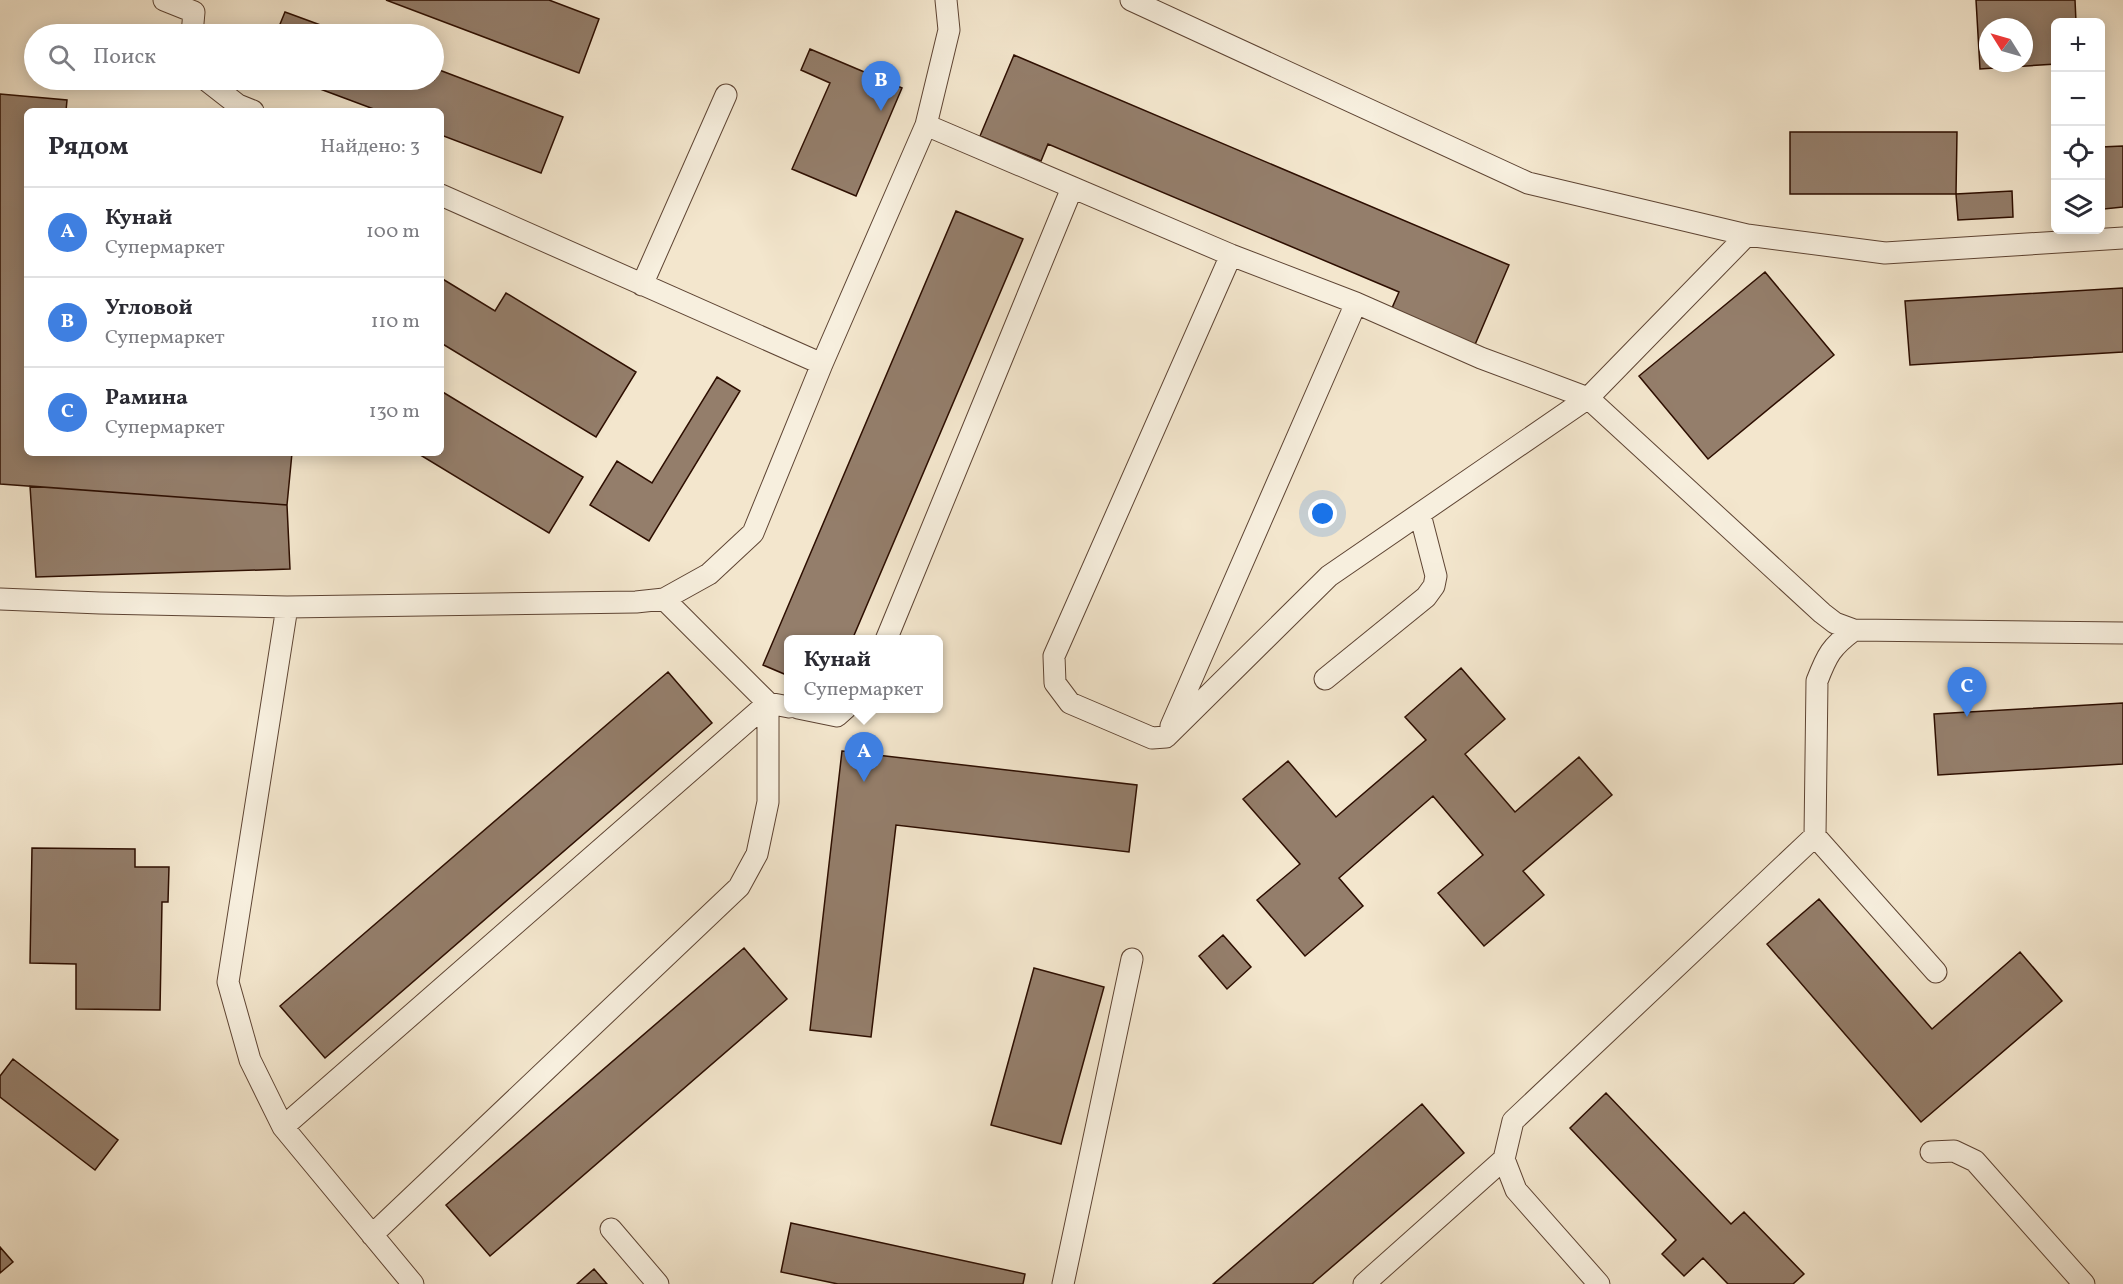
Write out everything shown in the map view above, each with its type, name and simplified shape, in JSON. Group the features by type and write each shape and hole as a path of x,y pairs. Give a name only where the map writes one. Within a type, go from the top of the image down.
{"lane":[{"path":"164,0 196,6 193,24"},
{"path":"0,598 100,603 287,607 636,603 664,599 709,574 753,533 822,364 926,125 949,30 946,0"},
{"path":"1131,0 1528,183 1747,235 1885,253 2123,237"},
{"path":"219,90 246,108"},
{"path":"642,285 726,95"},
{"path":"926,125 1231,255 1356,303 1481,358 1588,398 1835,623 1854,630 2123,633"},
{"path":"888,635 1072,188"},
{"path":"444,196 822,364"},
{"path":"1231,255 1054,656 1055,683 1070,703 1152,738 1166,737 1329,576 1588,398 1747,235"},
{"path":"1166,737 1356,303"},
{"path":"1325,679 1426,597 1434,586 1436,576 1420,514"},
{"path":"664,599 768,703 784,706"},
{"path":"287,607 228,982 250,1060 283,1127 413,1284"},
{"path":"1854,630 1837,643 1826,657 1817,681 1815,837 1936,972"},
{"path":"283,1127 768,703"},
{"path":"372,1235 739,887 757,854 768,802 768,703"},
{"path":"822,713 837,716 840,713"},
{"path":"1599,1284 1516,1190 1504,1159 1513,1121 1815,837"},
{"path":"1063,1284 1132,960"},
{"path":"1931,1152 1954,1151 1976,1161 2076,1281"},
{"path":"1364,1284 1504,1159"},
{"path":"611,1229 658,1284"}],"building":[{"path":"386,0 549,0 599,19 579,73"},
{"path":"1976,0 2075,0 2076,18 2051,18 2051,64 2033,66 2033,18 1979,18 1979,52"},
{"path":"285,12 318,24 280,24"},
{"path":"810,49 902,88 856,196 792,169 830,83 801,70"},
{"path":"1014,55 1509,265 1474,347 1392,308 1399,292 1048,144 1041,161 980,136"},
{"path":"444,72 563,117 541,173 444,136 444,108 371,108 323,90 444,90"},
{"path":"0,94 67,100 66,108 24,108 24,456 292,456 287,505 0,484"},
{"path":"1790,132 1957,132 1956,194 1790,194"},
{"path":"2123,146 2123,207 2105,209 2105,147"},
{"path":"2012,191 2013,217 1958,220 1956,194"},
{"path":"956,211 1023,239 854,635 784,635 784,674 763,665"},
{"path":"1765,272 1834,355 1708,459 1639,376"},
{"path":"444,280 495,311 506,293 636,372 596,437 444,345"},
{"path":"2123,288 2123,352 1910,365 1905,301"},
{"path":"717,377 740,391 649,541 590,505 617,461 652,483"},
{"path":"444,393 583,477 549,533 422,456 444,456"},
{"path":"30,486 287,505 290,569 36,577"},
{"path":"1461,668 1505,719 1465,754 1515,812 1579,757 1612,795 1523,871 1544,895 1484,946 1438,893 1483,855 1433,796 1339,878 1363,906 1305,956 1257,900 1300,864 1243,799 1288,761 1336,817 1426,740 1405,717"},
{"path":"668,672 712,723 325,1058 280,1006"},
{"path":"2123,703 2123,764 1938,775 1934,714"},
{"path":"842,751 1137,785 1129,852 896,825 871,1037 810,1030"},
{"path":"32,848 135,849 135,867 169,867 168,902 162,902 160,1010 76,1009 76,964 30,963"},
{"path":"1819,899 1932,1029 2020,952 2062,1001 1921,1122 1767,944"},
{"path":"1223,935 1251,967 1227,989 1199,956"},
{"path":"744,948 787,999 490,1256 446,1205"},
{"path":"1034,968 1104,987 1061,1144 991,1125"},
{"path":"13,1059 118,1140 95,1170 0,1097 0,1076"},
{"path":"1606,1093 1731,1224 1744,1212 1804,1274 1793,1284 1728,1284 1703,1258 1684,1276 1662,1254 1676,1240 1570,1128"},
{"path":"1422,1104 1464,1153 1312,1284 1213,1284"},
{"path":"791,1223 1025,1274 1023,1284 838,1284 781,1272"},
{"path":"0,1247 13,1262 0,1273"},
{"path":"594,1269 607,1284 577,1284"}],"place":[{"name":"Угловой","path":"881,111"},
{"name":"Рамина","path":"1967,717"},
{"name":"Кунай","path":"864,782"}]}
